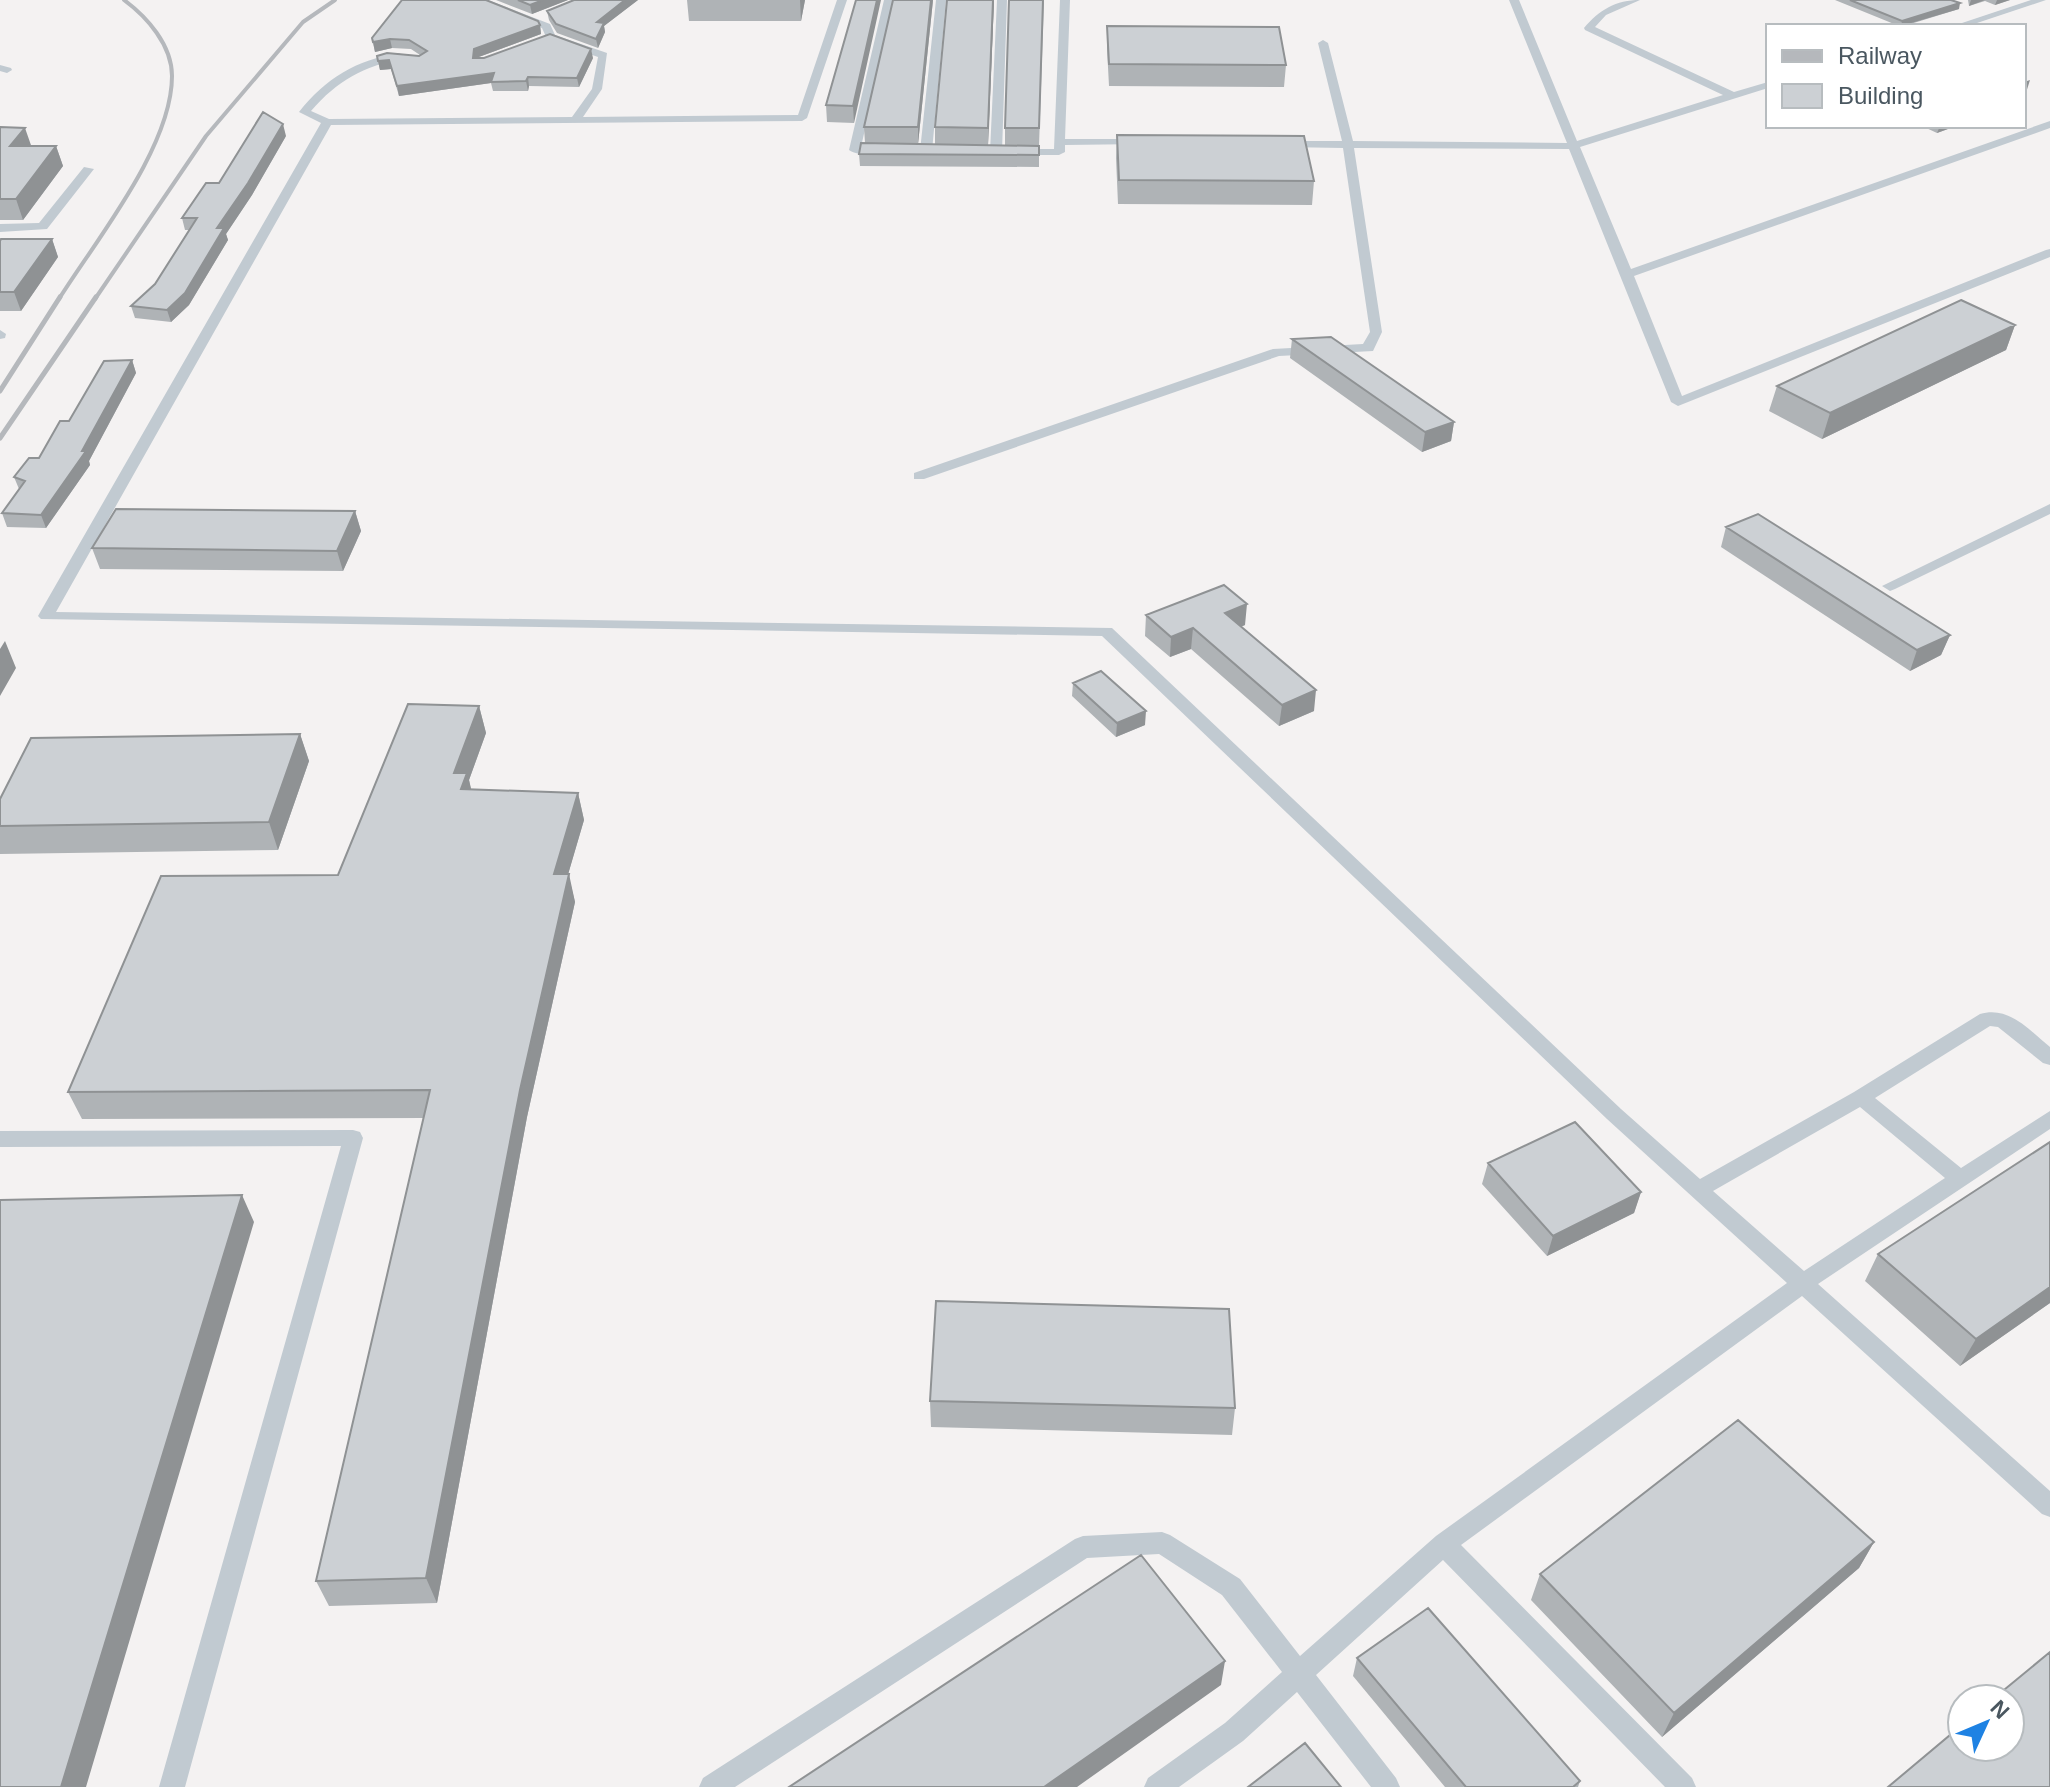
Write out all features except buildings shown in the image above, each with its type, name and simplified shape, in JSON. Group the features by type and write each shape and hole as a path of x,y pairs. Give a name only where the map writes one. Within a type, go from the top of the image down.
{"lane":[{"path":"479,0 546,26 551,37"},
{"path":"408,55 356,66 329,83 304,112 327,122 802,118 842,0"},
{"path":"889,0 855,150 898,151"},
{"path":"926,151 941,0"},
{"path":"996,152 1002,0"},
{"path":"982,151 1059,152 1065,0"},
{"path":"1514,0 1571,146 1629,274 1678,402 2050,253"},
{"path":"1635,0 1602,13 1589,28 1733,96"},
{"path":"1964,24 2041,0"},
{"path":"533,20 545,16"},
{"path":"537,42 551,37 603,55 597,89 575,120"},
{"path":"919,476 1278,352 1368,348 1376,332 1348,144 1323,43"},
{"path":"1272,144 1571,146 1766,86"},
{"path":"327,122 46,616 1106,631 1614,1114 2050,1506"},
{"path":"1629,274 2050,124"},
{"path":"1060,142 1151,143"},
{"path":"912,151 940,151"},
{"path":"0,228 43,226 88,169"},
{"path":"1890,586 2050,508"},
{"path":"1699,1189 1861,1097 1987,1019 2003,1020 2050,1058"},
{"path":"1861,1097 1960,1179"},
{"path":"1157,1787 1234,1732 1444,1544 1802,1284 2050,1119"},
{"path":"0,1139 353,1138 172,1787"},
{"path":"712,1787 1083,1547 1162,1543 1231,1587 1297,1676 1387,1787"},
{"path":"1444,1544 1683,1787"}],"railway":[{"path":"59,299 146,162 169,104 172,76 168,53 149,23 124,0"},
{"path":"95,299 206,136 303,22 335,0"},
{"path":"0,391 60,297"},
{"path":"0,438 96,297"}]}
